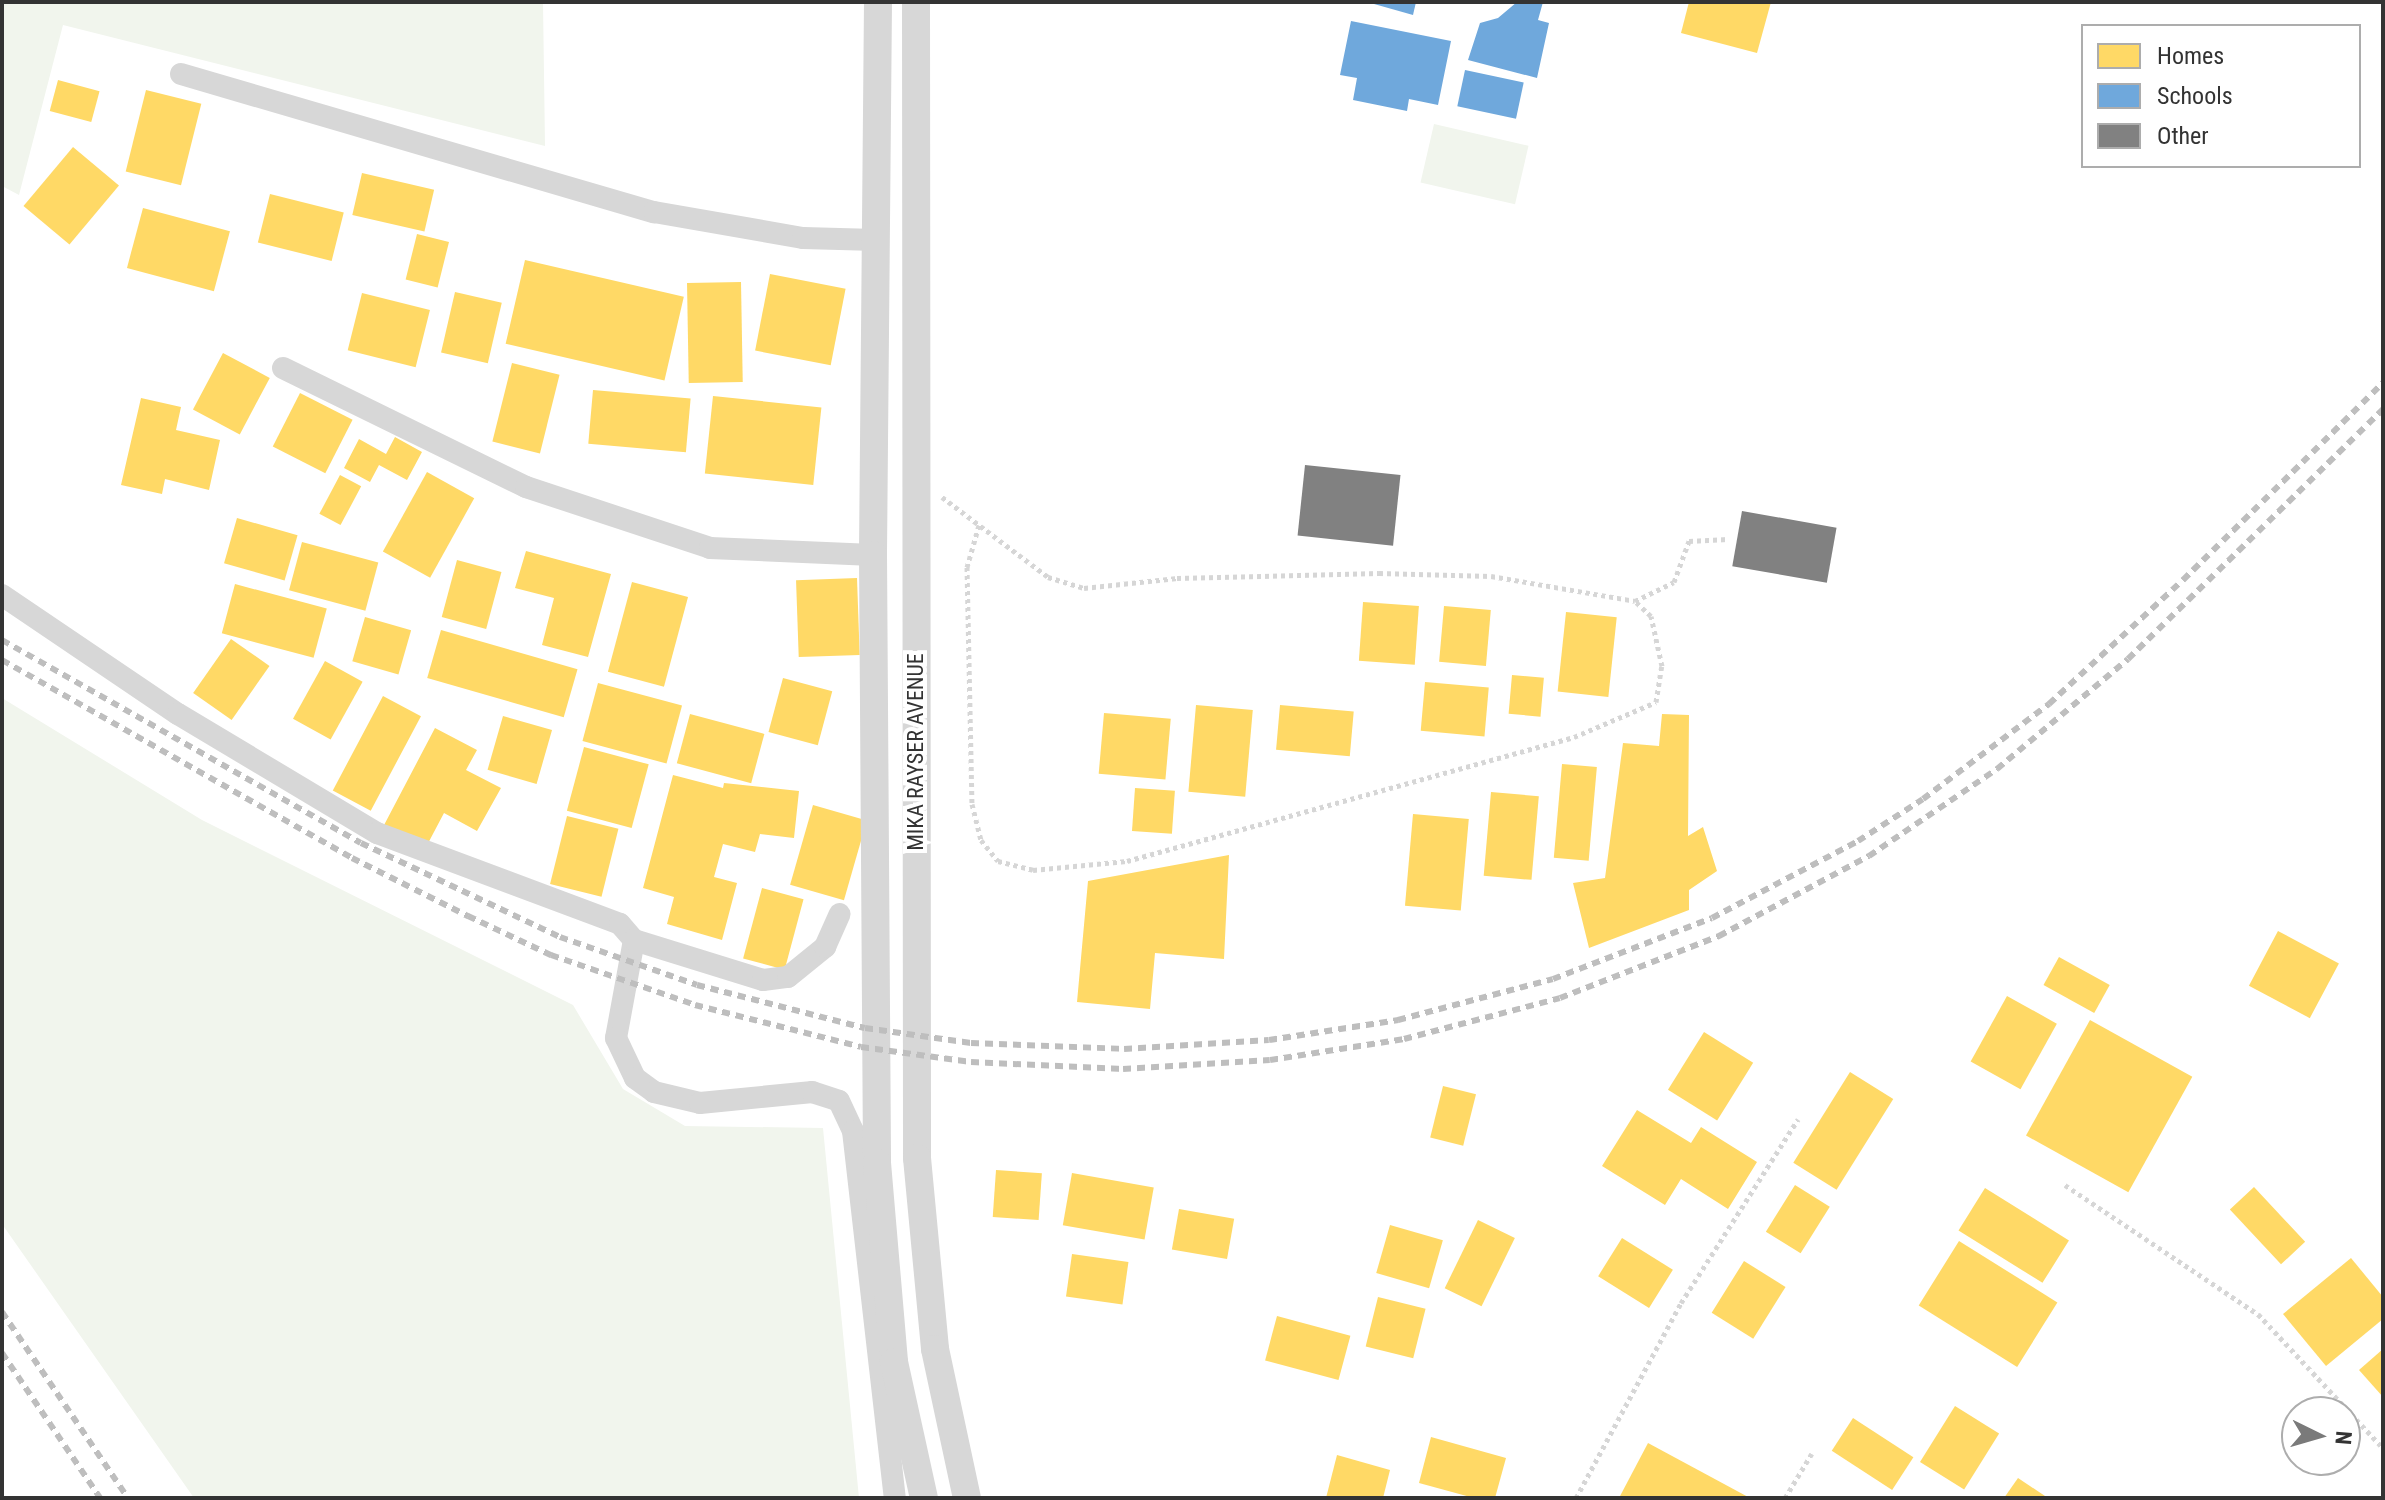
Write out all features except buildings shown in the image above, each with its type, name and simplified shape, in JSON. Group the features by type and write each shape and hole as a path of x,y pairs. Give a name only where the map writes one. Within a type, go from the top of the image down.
{"street":[{"name":"MIKA RAYSER AVENUE","path":"878,2 873,555 877,1163 894,1362 915,1497"},
{"name":"MIKA RAYSER AVENUE","path":"916,2 917,1158 935,1349 967,1498"},
{"path":"181,74 654,212 803,238 876,240"},
{"path":"283,368 526,487 710,548 873,555"},
{"path":"2,595 178,714 377,833 620,924 634,940 763,980 801,970 825,947 840,914"},
{"path":"634,940 616,1038 635,1078 676,1100 700,1103 812,1092 839,1101 847,1113 915,1497"}],"path":[{"path":"916,478 979,525 1048,577 1084,588 1177,578 1393,574 1491,576 1635,601 1651,616 1662,666 1656,702 1574,737 1127,861 1033,870 998,861 981,840 972,804 967,567 979,525"},
{"path":"1635,601 1674,582 1689,541 1728,539"},
{"path":"1576,1498 1681,1303 1798,1119"},
{"path":"2065,1185 2258,1314 2383,1448"},
{"path":"1785,1498 1812,1453"}],"shaded area":[{"path":"2,2 543,2 545,146 63,25 19,195 2,186"},
{"path":"1434,124 1529,146 1515,204 1421,182"},
{"path":"2,698 202,820 573,1005 623,1089 685,1126 823,1128 859,1498 194,1498 2,1224"}],"railway":[{"path":"2,640 361,843 560,937 697,985 865,1028 971,1043 1124,1049 1269,1040 1398,1020 1553,979 1712,918 1858,841 1923,799 2049,704 2183,580 2383,383"},
{"path":"2,660 352,858 468,916 551,955 695,1005 861,1047 971,1062 1123,1069 1270,1060 1404,1039 1560,998 1719,936 1869,856 1997,769 2128,659 2383,409"},
{"path":"2,1312 128,1498"},
{"path":"2,1353 100,1498"}]}
